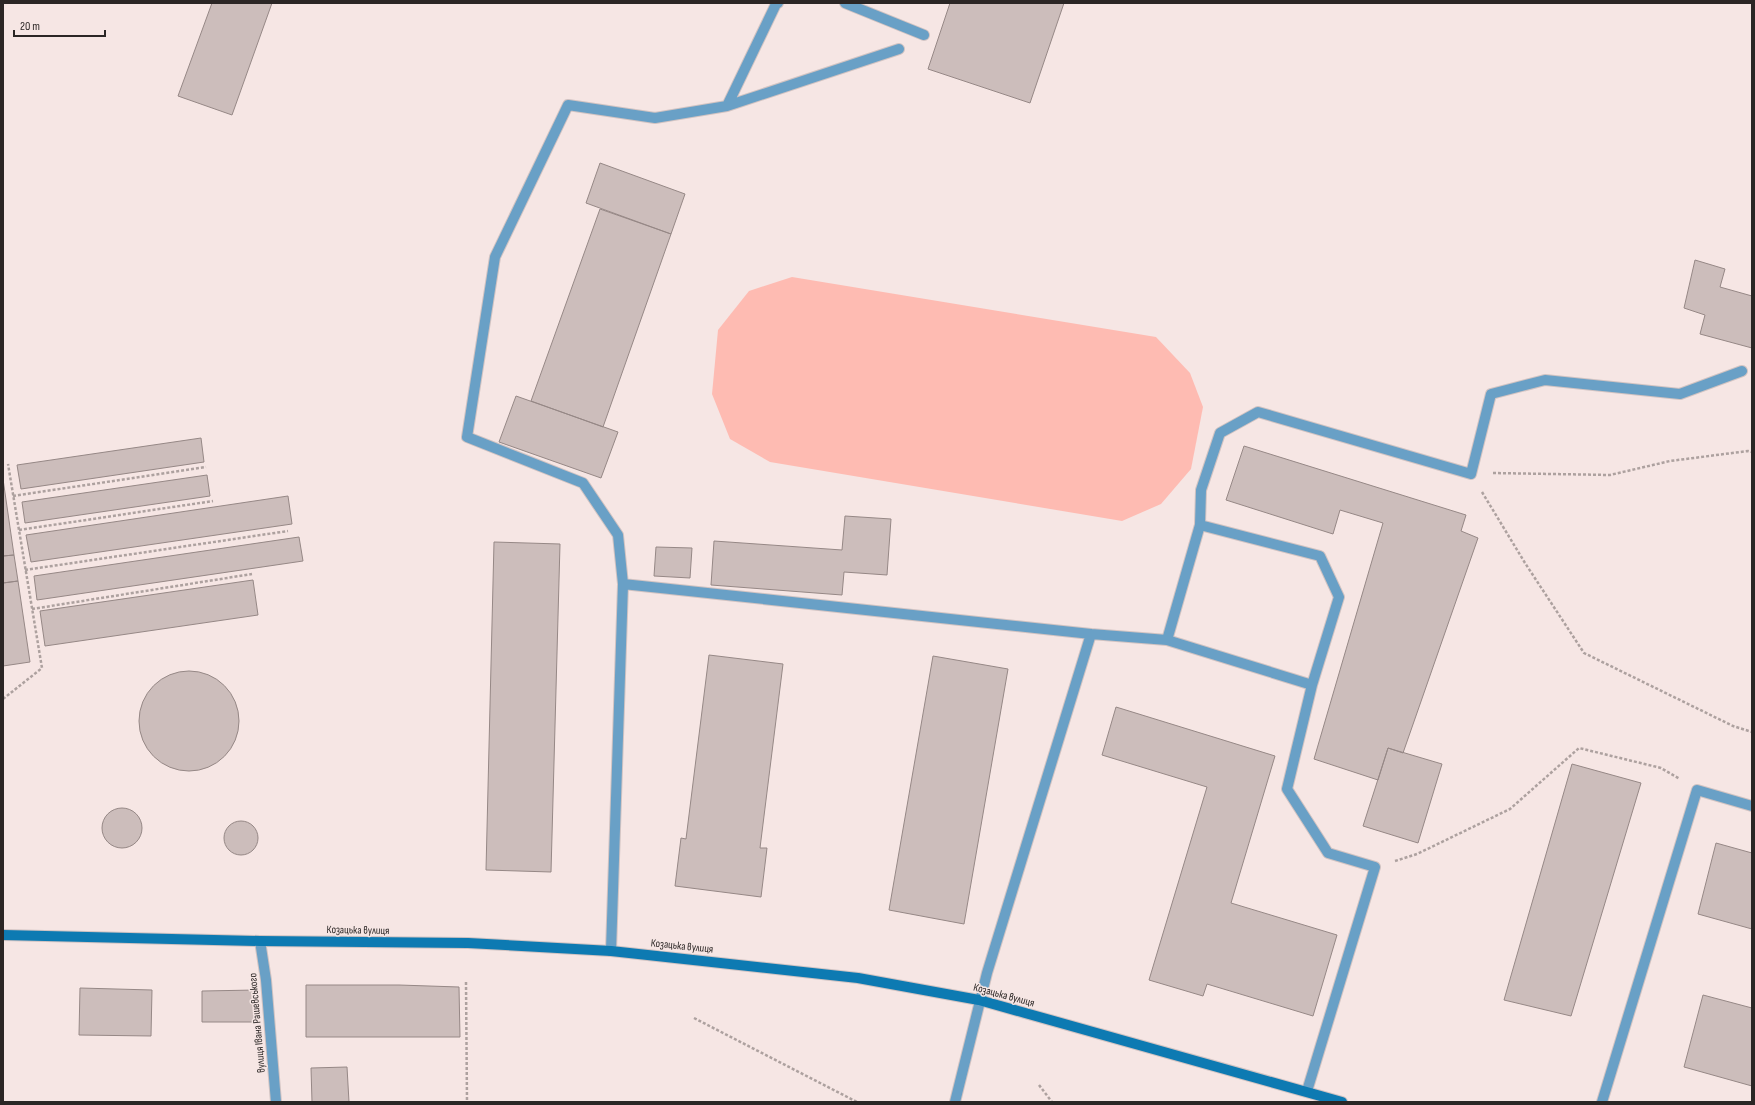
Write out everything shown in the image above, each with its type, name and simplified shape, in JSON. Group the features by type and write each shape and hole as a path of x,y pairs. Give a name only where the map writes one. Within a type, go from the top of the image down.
{"main road":[{"name":"Козацька вулиця","path":"3,935 260,942 468,943 611,951 858,978 979,1000 1342,1102"}],"street":[{"path":"727,106 776,4 778,3"},
{"path":"845,3 924,35"},
{"path":"611,951 623,584 618,535 583,483 468,437 495,257 568,105 655,118 727,106 900,49"},
{"path":"1167,640 1200,525 1201,490 1220,433 1258,412 1471,474 1491,394 1545,380 1680,394 1742,372"},
{"path":"1200,525 1320,556 1339,597 1312,685 1287,789 1328,853 1375,867 1307,1091"},
{"path":"623,584 1091,634 1167,640 1312,685"},
{"path":"955,1102 979,1000 1091,634"},
{"path":"1602,1102 1697,790 1752,806"},
{"name":"вулиця Івана Рашевського","path":"260,942 266,980 276,1102"}],"path":[{"path":"1471,474 1543,473 1610,475 1670,461 1748,451 1752,452"},
{"path":"3,699 42,668 8,464"},
{"path":"13,496 206,467"},
{"path":"1471,474 1525,563 1584,653 1733,726 1752,732"},
{"path":"18,530 214,501"},
{"path":"25,570 288,531"},
{"path":"32,609 252,574"},
{"path":"1375,867 1417,854 1510,809 1579,748 1661,768 1697,790"},
{"path":"466,982 467,1102"},
{"path":"694,1018 857,1102"},
{"path":"1039,1085 1052,1102"}],"shaded area":[{"path":"792,277 1156,337 1190,373 1203,407 1191,469 1161,504 1122,521 770,462 730,439 712,394 718,330 749,291"}],"building":[{"path":"212,3 272,3 232,115 178,96"},
{"path":"950,3 1064,3 1030,103 928,69"},
{"path":"600,163 685,194 671,234 586,203"},
{"path":"600,209 671,234 603,427 531,401"},
{"path":"1695,260 1725,269 1720,287 1752,296 1752,348 1700,334 1705,315 1684,308"},
{"path":"516,396 618,432 601,478 499,442"},
{"path":"201,438 204,462 21,489 17,465"},
{"path":"1244,446 1466,515 1461,531 1478,538 1403,753 1388,748 1378,780 1314,759 1383,523 1340,510 1333,534 1226,500"},
{"path":"207,475 210,496 25,523 22,502"},
{"path":"3,479 14,555 3,556"},
{"path":"288,496 292,524 31,562 26,535"},
{"path":"845,516 891,519 887,575 844,572 842,595 711,585 714,541 842,550"},
{"path":"299,537 303,561 37,600 34,576"},
{"path":"494,542 560,544 551,872 486,870"},
{"path":"656,547 692,548 690,578 654,576"},
{"path":"14,555 18,581 3,583 3,556"},
{"path":"253,580 258,615 45,646 40,611"},
{"path":"18,581 30,662 3,666 3,583"},
{"path":"709,655 783,664 760,848 767,848 761,897 675,886 681,838 686,839"},
{"path":"933,656 1008,669 964,924 889,910"},
{"path":"189,671 199,672 217,679 231,693 238,711 238,731 231,749 217,763 199,770 189,771 179,770 161,763 147,749 140,731 139,721 140,711 147,693 161,679 179,672"},
{"path":"1116,707 1275,756 1231,903 1337,935 1313,1016 1207,984 1203,996 1149,980 1207,787 1102,755"},
{"path":"1388,748 1442,764 1418,843 1363,826"},
{"path":"1572,764 1641,783 1571,1016 1504,1000"},
{"path":"126,808 133,811 139,817 142,828 141,836 133,845 126,848 118,848 111,845 103,836 102,824 105,817 114,809"},
{"path":"238,821 244,821 248,822 255,828 258,838 257,845 251,852 244,855 238,855 234,854 227,848 224,841 224,835 225,831 231,824"},
{"path":"1716,843 1752,853 1752,929 1698,914"},
{"path":"306,985 399,985 459,987 460,1037 306,1037"},
{"path":"80,988 152,990 151,1036 79,1035"},
{"path":"256,990 256,1022 202,1022 202,991"},
{"path":"1703,995 1752,1008 1752,1086 1684,1067"},
{"path":"347,1067 349,1102 312,1102 311,1068"}]}
